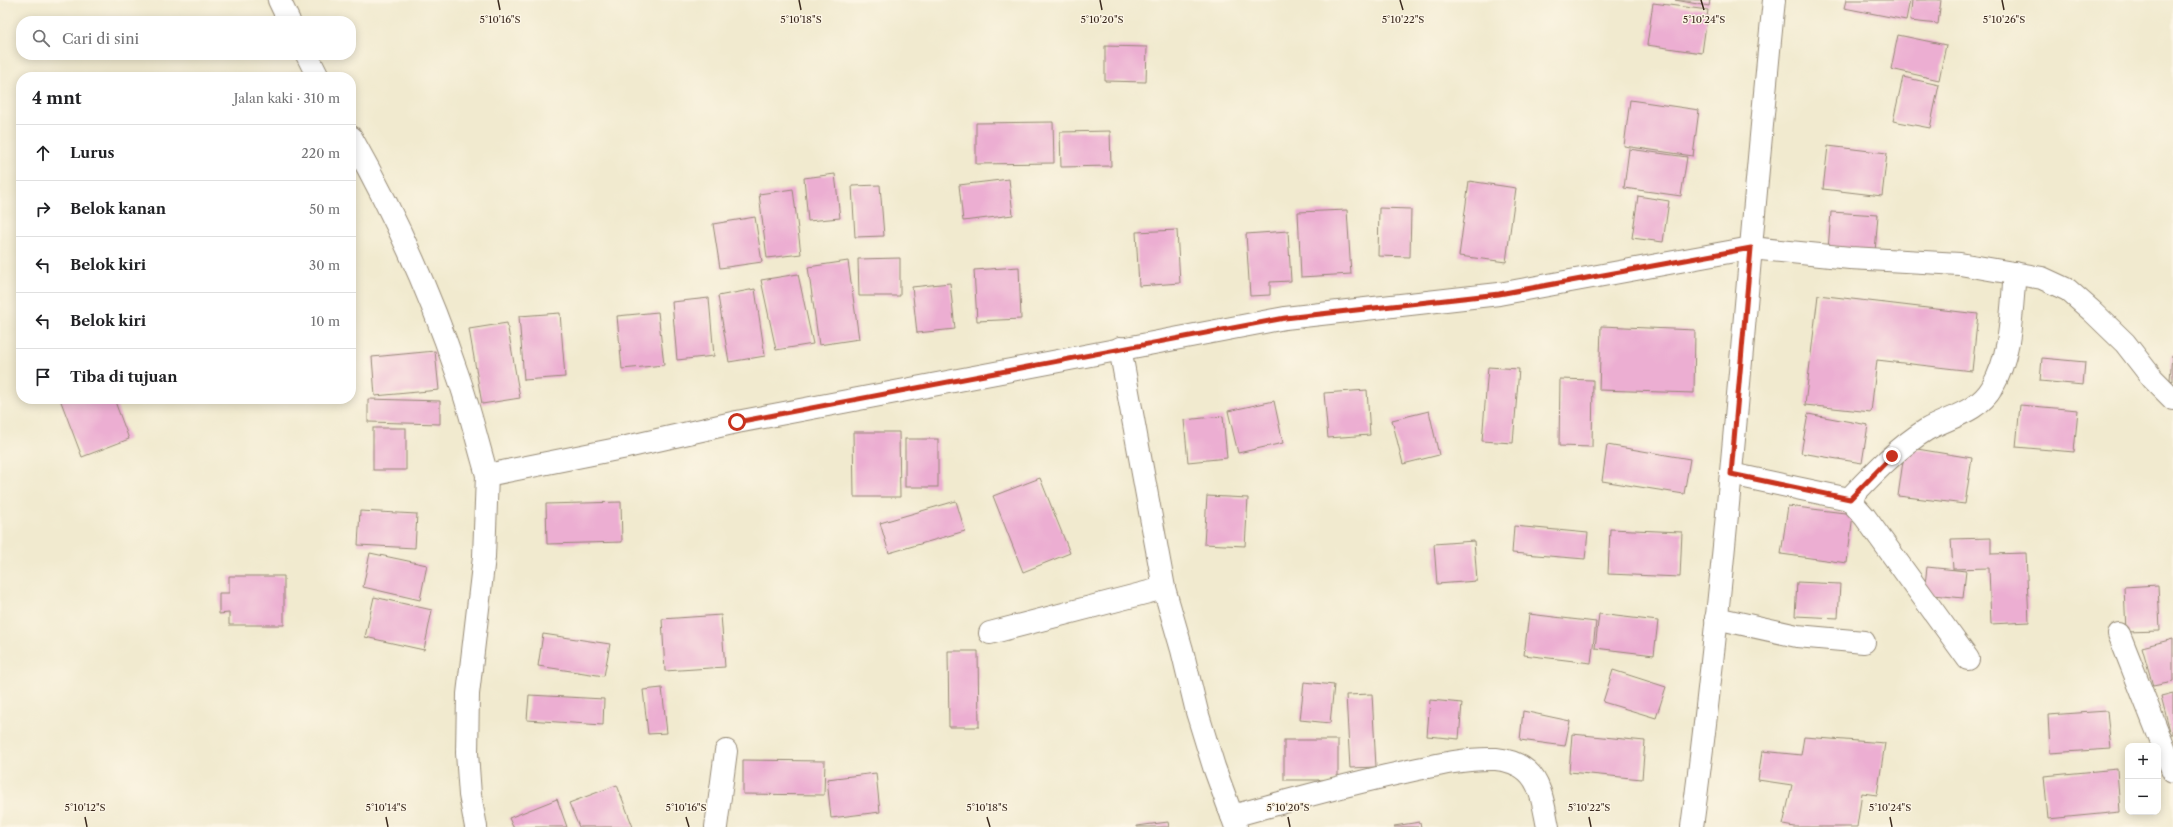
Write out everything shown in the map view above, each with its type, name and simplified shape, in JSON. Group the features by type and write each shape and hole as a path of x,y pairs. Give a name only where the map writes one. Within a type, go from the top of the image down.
{"street":[{"path":"279,0 287,16"},
{"path":"1692,827 1703,741 1731,474 1774,0"},
{"path":"310,60 316,72"},
{"path":"356,146 386,201 429,295 458,374 487,475 484,557 468,694 467,753 470,795 476,827"},
{"path":"487,475 622,448 737,422 1120,348 1285,318 1499,294 1751,248 1850,258 1960,264 2042,278 2068,290 2125,344 2153,379 2173,399"},
{"path":"1850,499 1892,456 1926,430 1976,406 1992,388 2008,351 2015,273"},
{"path":"1120,348 1164,588 1182,650 1197,712 1214,767 1234,822 1353,783 1441,764 1468,760 1498,759 1514,763 1528,771 1541,795 1548,827"},
{"path":"1731,474 1850,499 1865,517 1968,659"},
{"path":"990,633 1164,588"},
{"path":"1716,618 1797,636 1864,642"},
{"path":"2119,634 2173,771"},
{"path":"716,827 726,751"}],"building":[{"path":"1675,0 1710,0 1709,6"},
{"path":"1846,0 1910,0 1906,20 1844,8"},
{"path":"1912,0 1941,0 1938,24 1910,21"},
{"path":"1653,3 1708,10 1702,53 1647,45"},
{"path":"1898,35 1946,45 1939,80 1891,69"},
{"path":"1105,46 1147,47 1146,82 1105,81"},
{"path":"1903,77 1939,85 1930,128 1893,121"},
{"path":"1630,100 1699,110 1693,156 1624,146"},
{"path":"1053,122 1054,163 976,164 976,123"},
{"path":"1110,131 1111,166 1061,167 1060,132"},
{"path":"1828,146 1887,153 1882,196 1823,189"},
{"path":"1629,149 1687,157 1681,196 1624,188"},
{"path":"835,174 840,218 808,221 804,178"},
{"path":"1009,179 1013,215 963,221 959,185"},
{"path":"1469,181 1516,188 1506,262 1459,256"},
{"path":"880,185 884,236 855,237 852,186"},
{"path":"793,189 801,254 767,258 759,194"},
{"path":"1638,196 1669,201 1663,242 1632,238"},
{"path":"1379,208 1411,209 1410,257 1378,256"},
{"path":"1347,210 1351,274 1301,277 1298,212"},
{"path":"1831,212 1878,215 1875,252 1828,250"},
{"path":"755,217 762,262 720,268 713,224"},
{"path":"1177,230 1180,283 1139,286 1136,232"},
{"path":"1288,231 1291,281 1270,282 1270,295 1250,296 1246,234"},
{"path":"900,258 900,296 859,296 858,259"},
{"path":"848,261 859,339 819,345 808,267"},
{"path":"1019,267 1021,319 977,321 974,270"},
{"path":"798,274 813,344 776,350 761,280"},
{"path":"950,283 955,329 917,333 912,287"},
{"path":"755,289 765,356 729,362 718,296"},
{"path":"1818,295 1978,314 1972,371 1877,360 1871,412 1805,405"},
{"path":"709,298 714,356 677,360 672,302"},
{"path":"658,312 664,365 622,369 617,316"},
{"path":"560,313 565,377 524,380 519,316"},
{"path":"507,323 520,398 482,404 469,329"},
{"path":"1601,326 1695,330 1694,393 1599,390"},
{"path":"435,351 439,390 375,396 372,357"},
{"path":"2173,355 2173,381 2170,380"},
{"path":"2042,358 2085,362 2083,385 2040,381"},
{"path":"1488,367 1519,369 1513,443 1482,441"},
{"path":"1560,379 1593,380 1592,447 1559,446"},
{"path":"1367,390 1370,435 1328,438 1324,393"},
{"path":"368,399 440,401 440,424 368,422"},
{"path":"1274,401 1283,443 1238,453 1228,411"},
{"path":"62,404 116,404 129,439 82,457"},
{"path":"2020,405 2078,410 2074,452 2016,447"},
{"path":"1429,411 1439,455 1403,464 1392,420"},
{"path":"1808,414 1868,425 1862,463 1801,453"},
{"path":"1223,416 1227,458 1188,462 1184,420"},
{"path":"373,428 406,428 406,470 373,470"},
{"path":"853,432 899,432 900,497 854,497"},
{"path":"905,439 938,439 938,487 905,487"},
{"path":"1607,445 1690,459 1684,494 1602,481"},
{"path":"1905,447 1972,458 1965,504 1898,496"},
{"path":"1040,478 1070,553 1023,572 993,496"},
{"path":"1207,496 1248,498 1245,546 1204,544"},
{"path":"956,501 965,531 889,553 880,523"},
{"path":"621,502 622,542 547,544 546,504"},
{"path":"1788,506 1853,514 1847,563 1781,554"},
{"path":"360,511 417,514 415,548 358,545"},
{"path":"1514,526 1588,533 1585,559 1512,553"},
{"path":"1610,529 1682,532 1680,577 1608,574"},
{"path":"1991,538 1991,554 2026,553 2029,622 1991,624 1989,568 1953,569 1951,539"},
{"path":"1474,541 1477,581 1437,584 1434,544"},
{"path":"370,553 427,565 420,600 363,587"},
{"path":"1927,567 1966,571 1963,598 1924,594"},
{"path":"229,576 284,576 284,625 229,625 229,613 219,614 219,593 229,593"},
{"path":"1797,582 1840,584 1838,618 1795,616"},
{"path":"2158,585 2160,631 2126,632 2124,587"},
{"path":"374,597 432,610 424,650 365,637"},
{"path":"1529,614 1596,622 1591,663 1524,655"},
{"path":"1599,614 1658,621 1654,655 1595,648"},
{"path":"721,615 725,667 665,671 662,619"},
{"path":"543,634 610,644 604,676 538,666"},
{"path":"2173,639 2173,682 2153,686 2142,647"},
{"path":"948,651 978,651 979,727 949,727"},
{"path":"1613,670 1666,687 1656,718 1603,702"},
{"path":"1304,682 1334,685 1330,723 1300,720"},
{"path":"662,688 667,733 648,734 643,690"},
{"path":"2173,693 2173,735 2171,735 2161,696"},
{"path":"1372,694 1376,767 1350,768 1346,695"},
{"path":"529,695 604,699 603,725 527,720"},
{"path":"1430,700 1462,703 1459,739 1427,736"},
{"path":"1523,711 1570,721 1565,746 1520,740"},
{"path":"2107,711 2111,749 2050,753 2048,715"},
{"path":"1572,734 1645,741 1642,779 1569,772"},
{"path":"1804,737 1885,743 1877,795 1862,793 1857,827 1794,827 1783,825 1792,785 1758,780 1762,751 1801,755"},
{"path":"1284,740 1338,740 1338,780 1284,780"},
{"path":"743,760 825,761 824,795 743,794"},
{"path":"2117,769 2120,812 2048,819 2044,776"},
{"path":"876,773 880,812 831,818 827,779"},
{"path":"617,785 633,827 579,827 569,803"},
{"path":"557,799 567,827 513,827 509,818"},
{"path":"1168,822 1169,827 1137,827 1137,826"},
{"path":"1420,822 1421,827 1394,827 1394,826"}],"route":[{"path":"737,422 1120,348 1285,318 1499,294 1751,248 1731,474 1850,499 1892,456"}]}
